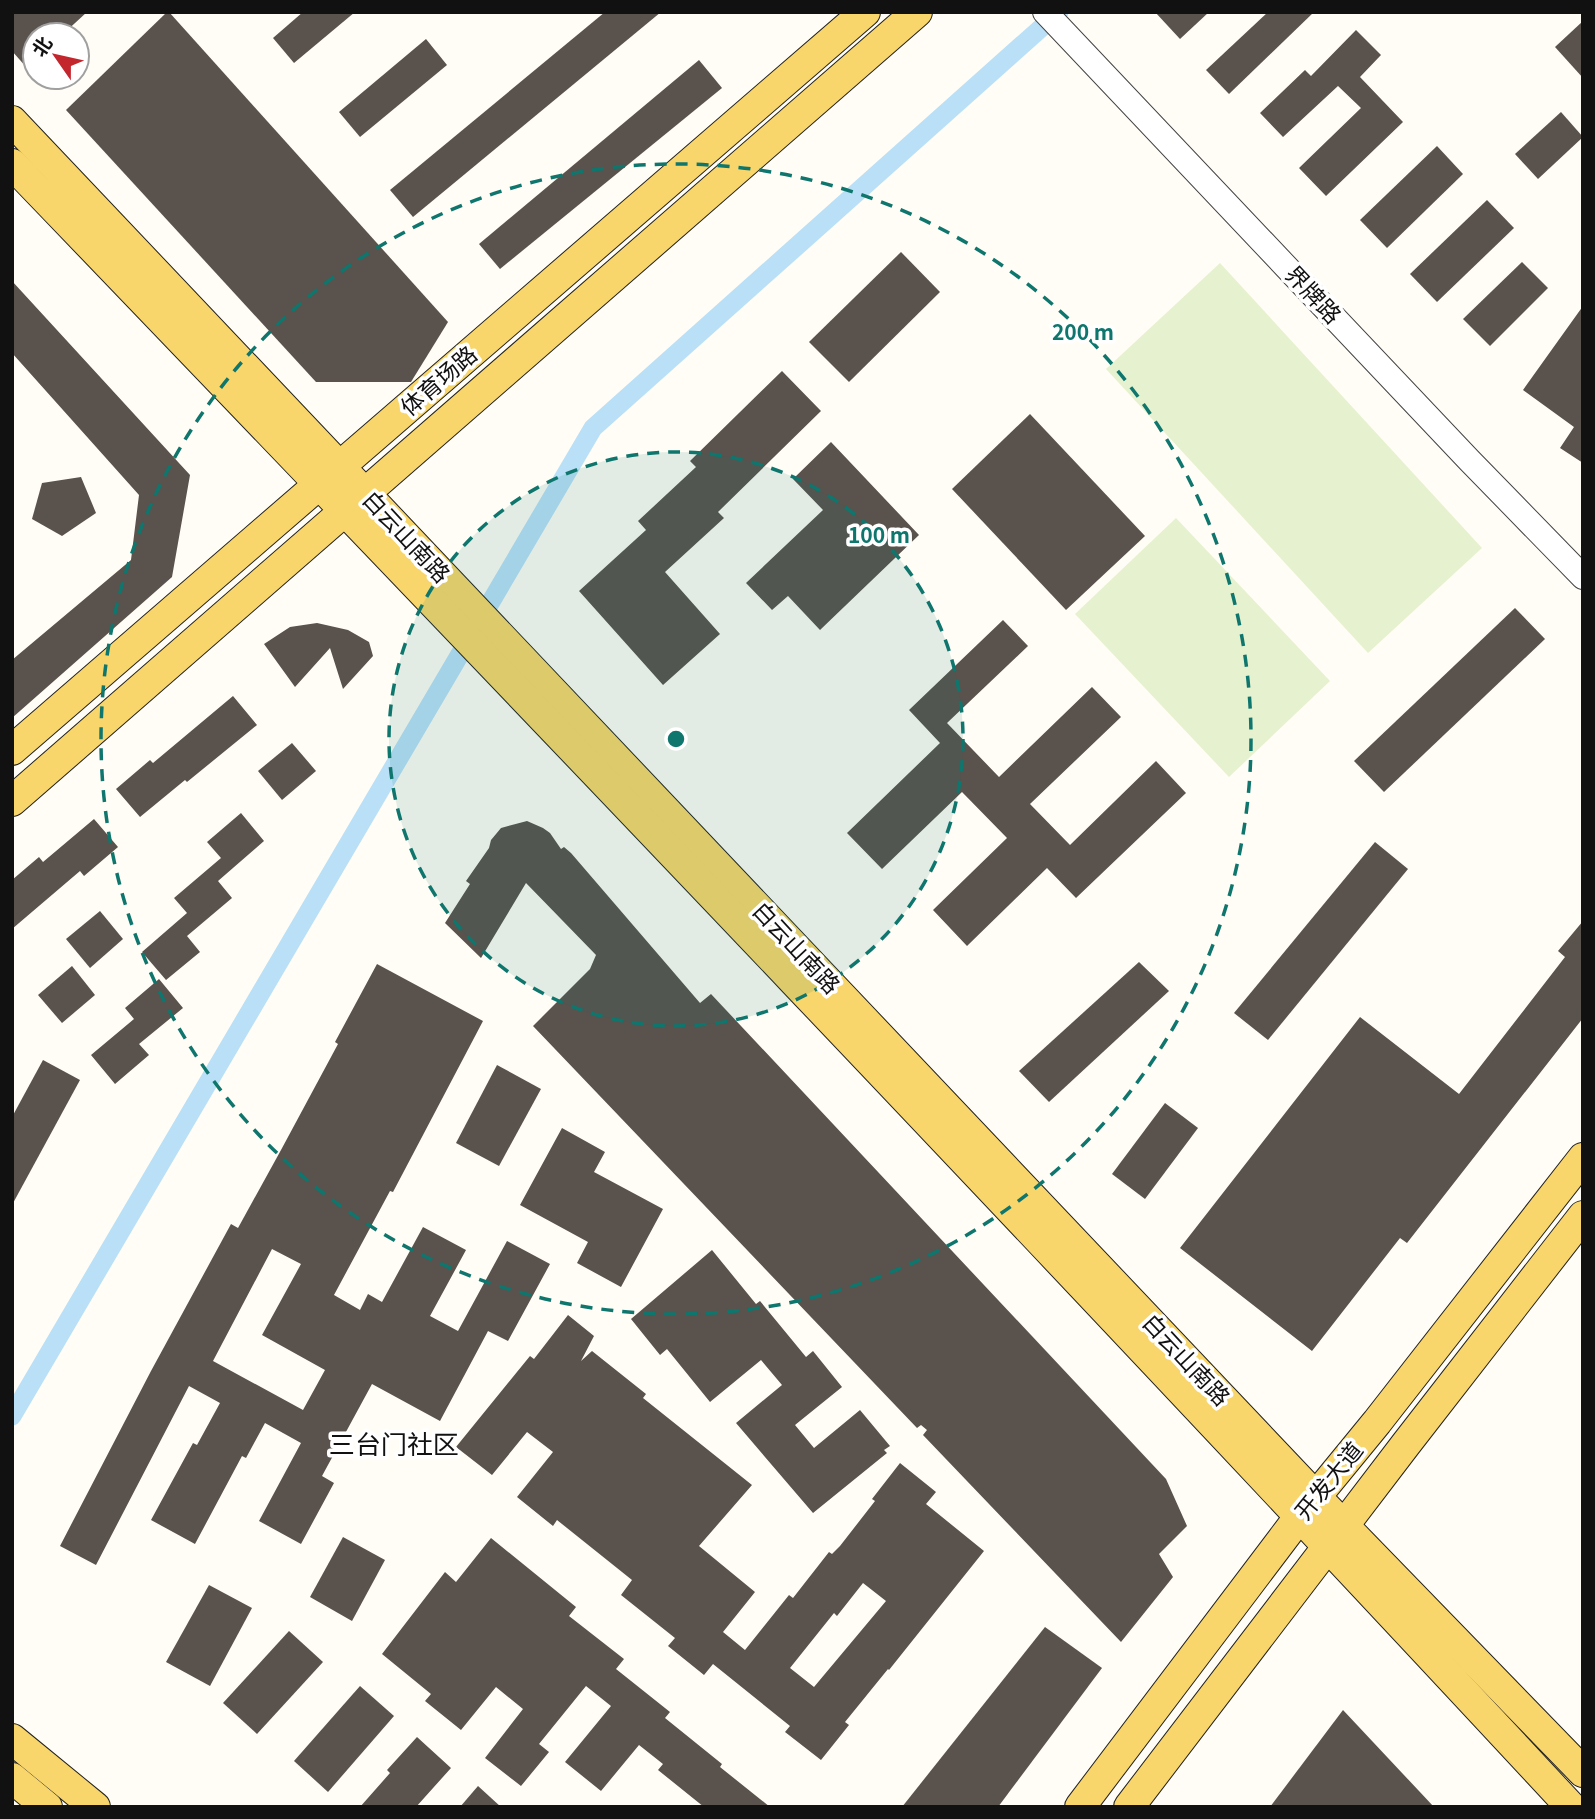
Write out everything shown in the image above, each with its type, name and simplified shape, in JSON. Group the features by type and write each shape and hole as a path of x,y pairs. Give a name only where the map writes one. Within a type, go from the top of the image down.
{"main road":[{"name":"体育场路","path":"12,750 865,12"},
{"name":"体育场路","path":"12,801 917,12"},
{"name":"白云山南路","path":"12,121 330,476"},
{"name":"白云山南路","path":"12,164 330,476 1336,1536 1583,1772"},
{"name":"开发大道","path":"1080,1807 1308,1507 1583,1158"},
{"name":"开发大道","path":"1129,1807 1583,1216"},
{"name":"白云山南路","path":"1336,1536 1571,1807"},
{"path":"12,1739 95,1807"},
{"path":"12,1778 47,1807"}],"street":[{"name":"界牌路","path":"1045,12 1583,577"}],"green space":[{"path":"1220,263 1482,548 1368,653 1106,369"},
{"path":"1176,518 1330,681 1229,777 1075,614"}],"building":[{"path":"12,12 87,12 77,21 21,21 21,61 12,51"},
{"path":"169,12 448,322 411,382 316,382 66,110 86,91 91,91 91,86"},
{"path":"303,12 355,12 294,63 273,38"},
{"path":"605,12 661,12 413,217 390,190"},
{"path":"1155,12 1209,12 1180,39"},
{"path":"1268,12 1314,12 1229,94 1206,70"},
{"path":"1583,21 1583,78 1555,47"},
{"path":"1356,30 1381,55 1360,77 1403,122 1326,196 1299,168 1361,108 1338,86 1283,137 1260,113 1305,70 1311,76"},
{"path":"426,39 447,65 360,137 339,112"},
{"path":"699,60 722,88 500,269 479,244"},
{"path":"1561,112 1583,137 1538,179 1515,154"},
{"path":"1437,146 1463,174 1387,248 1360,220"},
{"path":"1487,200 1514,228 1437,302 1410,274"},
{"path":"901,252 940,292 849,382 809,342"},
{"path":"1522,262 1548,288 1490,346 1463,319"},
{"path":"12,281 190,475 172,577 12,718 12,660 131,560 139,495 12,353"},
{"path":"1583,306 1583,463 1560,448 1574,427 1523,390"},
{"path":"782,371 821,411 718,512 724,518 665,572 720,634 663,685 579,591 646,530 638,521 696,467 690,461"},
{"path":"1030,414 1145,536 1066,610 952,489"},
{"path":"831,442 919,535 820,630 788,596 772,610 746,583 823,510 793,479"},
{"path":"81,477 96,513 62,536 32,519 42,483"},
{"path":"1515,608 1545,639 1384,792 1354,761"},
{"path":"1003,620 1028,646 947,723 999,777 1092,687 1121,717 1030,804 1070,845 1156,761 1186,793 1076,898 1047,868 967,946 933,910 1007,838 962,792 882,869 847,833 940,743 909,710"},
{"path":"317,623 348,630 369,642 373,656 343,689 330,648 295,687 264,644 290,627"},
{"path":"233,696 257,725 140,817 116,789 150,760 153,763"},
{"path":"292,743 316,771 282,800 258,771"},
{"path":"241,813 264,841 218,881 232,898 187,936 200,952 166,980 142,952 187,913 174,898 221,858 207,842"},
{"path":"94,819 118,847 84,876 80,871 12,929 12,880 39,857 43,862"},
{"path":"527,821 550,833 561,849 564,847 571,853 700,1003 711,994 1166,1479 1187,1526 1159,1554 1173,1577 1121,1642 923,1435 927,1430 921,1425 917,1428 533,1026 590,969 596,955 526,883 481,958 445,923 470,884 466,881 489,848 491,840 501,828"},
{"path":"1375,842 1408,869 1268,1040 1234,1013"},
{"path":"100,911 123,939 90,968 66,939"},
{"path":"1583,921 1583,1018 1407,1243 1400,1238 1312,1351 1180,1248 1360,1017 1459,1094 1565,957 1558,951"},
{"path":"1139,962 1169,991 1049,1102 1019,1071"},
{"path":"377,964 483,1021 393,1192 390,1191 334,1295 360,1310 368,1294 382,1302 423,1227 466,1250 430,1316 458,1331 507,1241 550,1264 508,1341 488,1331 440,1421 372,1384 322,1476 334,1483 301,1544 259,1521 301,1443 265,1423 246,1458 242,1456 195,1544 151,1520 193,1443 197,1445 220,1403 189,1386 96,1565 60,1546 231,1224 238,1228 281,1150 338,1044 335,1042","holes":["272,1249 301,1264 262,1335 325,1370 303,1410 213,1361"]},
{"path":"72,966 95,995 62,1023 38,995"},
{"path":"159,979 183,1008 139,1044 149,1055 115,1084 91,1055 134,1019 125,1008"},
{"path":"43,1060 80,1080 12,1205 12,1117"},
{"path":"497,1065 541,1089 499,1166 456,1143"},
{"path":"1165,1103 1198,1128 1145,1199 1112,1174"},
{"path":"562,1128 605,1152 594,1172 663,1209 621,1287 577,1263 588,1242 520,1205"},
{"path":"712,1250 756,1304 760,1301 806,1357 813,1351 842,1387 795,1425 814,1448 860,1410 890,1446 884,1450 887,1453 813,1513 736,1423 782,1385 761,1360 710,1402 667,1349 660,1355 631,1319"},
{"path":"568,1315 594,1336 581,1361 592,1351 646,1394 643,1398 752,1485 699,1546 755,1592 723,1632 745,1650 789,1595 793,1598 829,1552 832,1554 840,1546 900,1463 936,1492 926,1504 984,1551 845,1722 849,1725 821,1760 785,1732 790,1726 713,1664 704,1675 668,1646 675,1638 621,1595 632,1580 557,1520 553,1526 517,1497 553,1452 527,1432 492,1475 456,1447 530,1356 534,1359","holes":["863,1583 886,1601 814,1687 790,1668 834,1613 837,1616"]},
{"path":"343,1537 385,1560 352,1621 310,1597"},
{"path":"491,1538 576,1607 569,1616 624,1659 616,1669 670,1712 665,1718 770,1807 704,1807 658,1770 663,1764 639,1745 601,1791 565,1762 611,1706 586,1686 539,1744 549,1752 521,1786 485,1758 523,1709 496,1687 461,1730 425,1701 431,1694 382,1654 445,1572 456,1582"},
{"path":"209,1585 252,1608 210,1686 166,1662"},
{"path":"1045,1627 1102,1668 998,1807 902,1807"},
{"path":"289,1631 323,1662 257,1734 223,1703"},
{"path":"360,1686 394,1716 328,1792 294,1761"},
{"path":"1343,1710 1434,1807 1270,1807"},
{"path":"417,1737 451,1768 416,1807 360,1807 390,1773 387,1770"},
{"path":"478,1786 501,1807 460,1807"}],"waterway":[{"path":"12,1416 593,428 1059,12"}],"district":[{"name":"三台门社区","path":"394,1445"}]}
